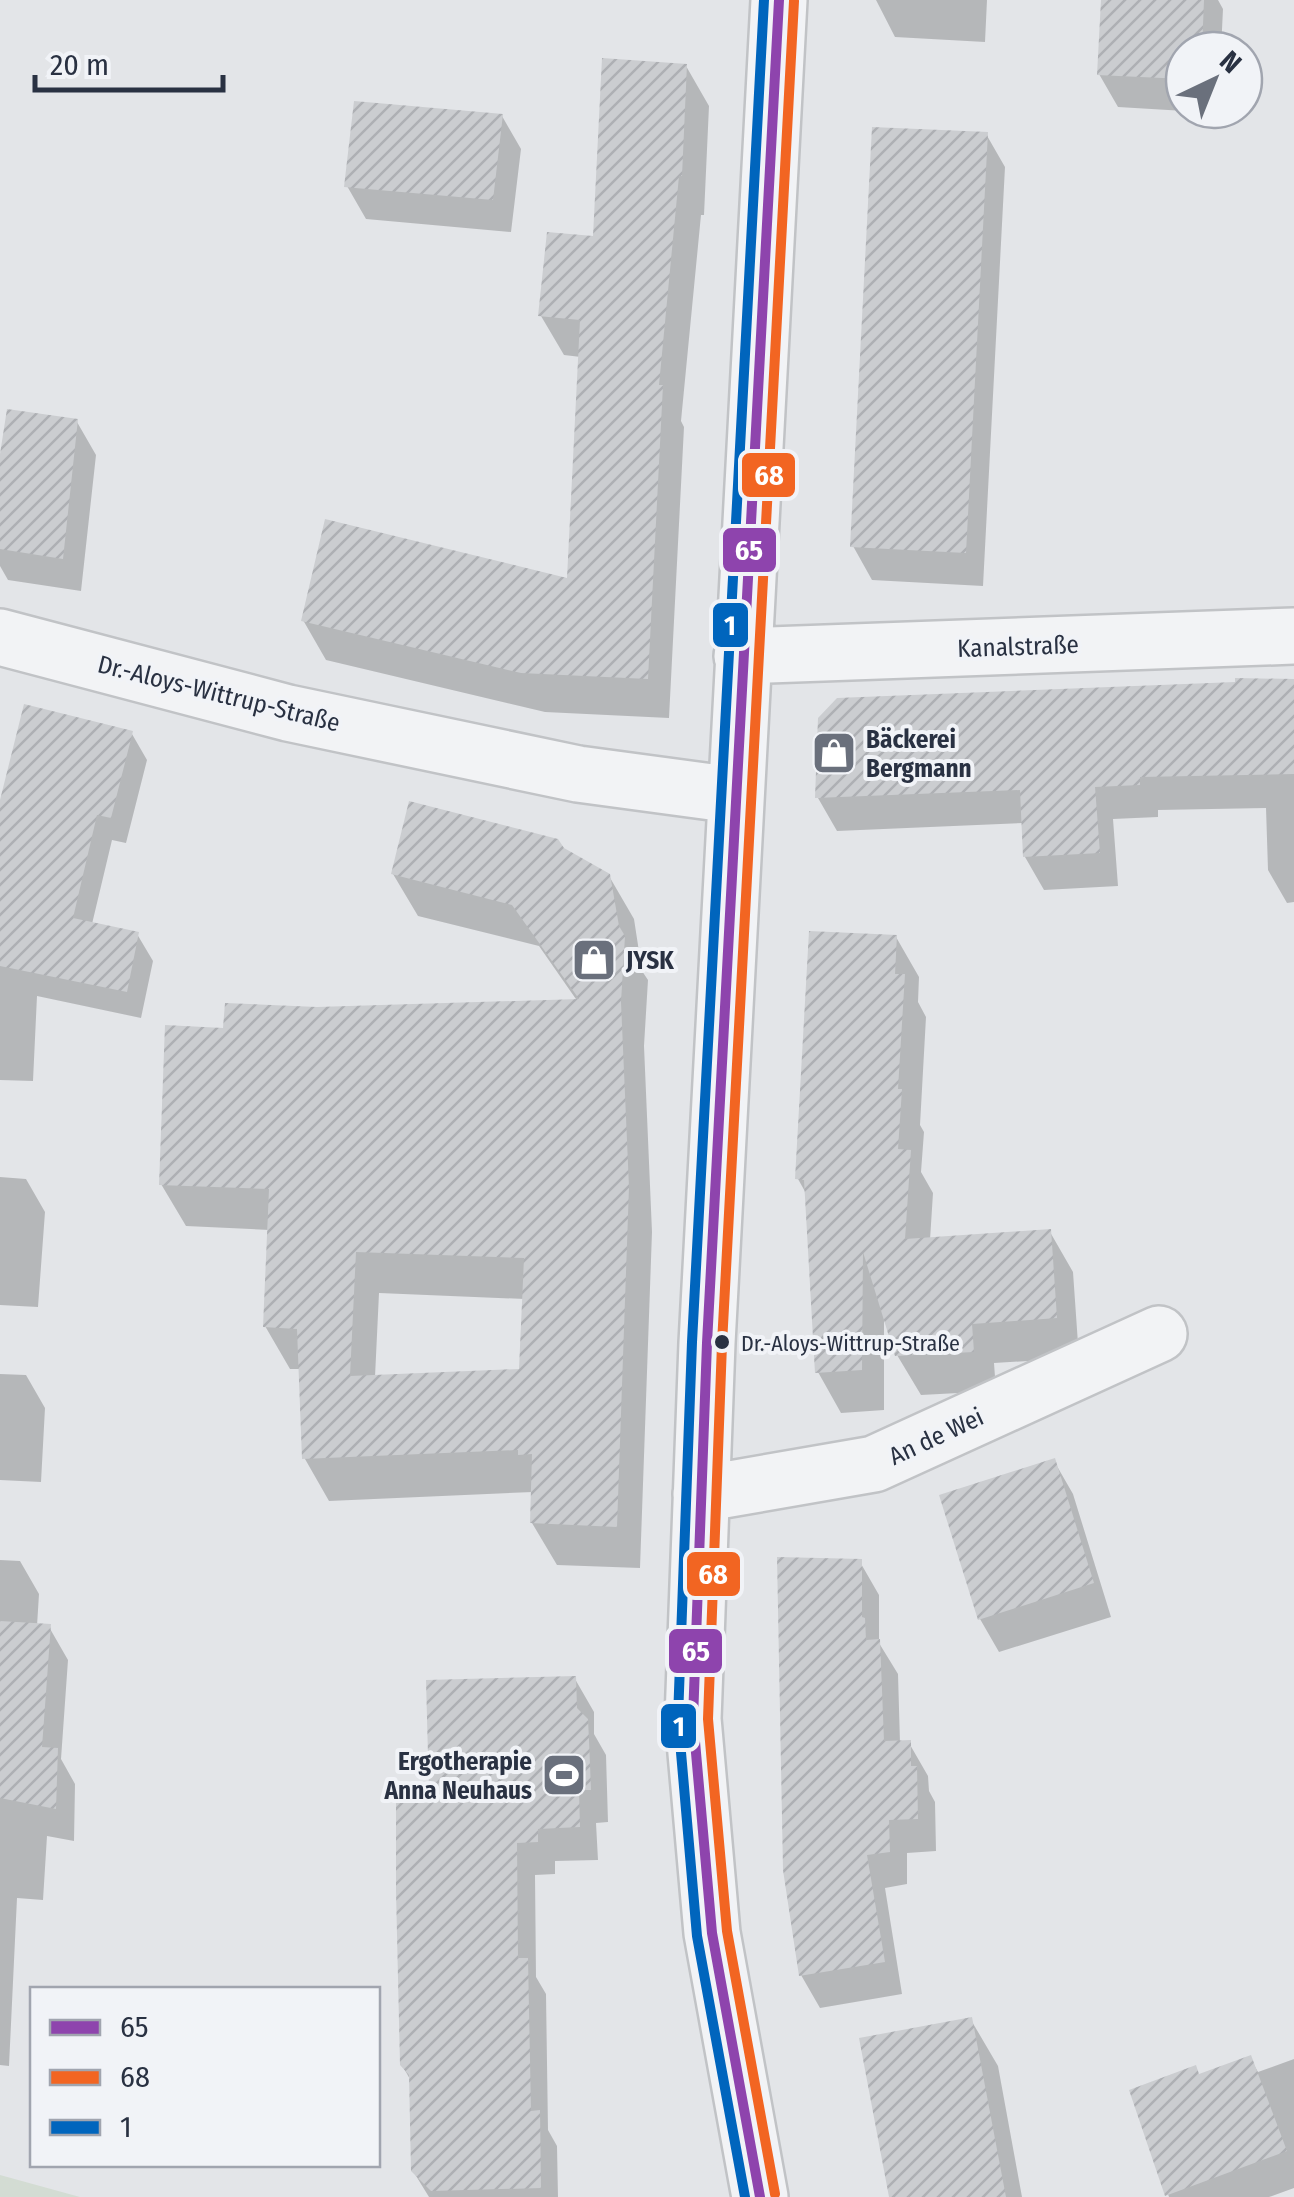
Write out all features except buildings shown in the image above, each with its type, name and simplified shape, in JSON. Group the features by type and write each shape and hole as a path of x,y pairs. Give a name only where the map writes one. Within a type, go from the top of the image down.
{"street":[{"path":"760,2197 712,1933 695,1738 701,1494 734,796 779,0"},
{"name":"Kanalstraße","path":"742,656 1294,636"},
{"name":"Dr.-Aloys-Wittrup-Straße","path":"0,637 288,713 578,774 734,796"},
{"name":"An de Wei","path":"701,1494 874,1464 1159,1334"}],"shaded area":[{"path":"0,2175 80,2197 0,2197"}],"transit line":[{"name":"1","path":"745,2197 697,1936 678,1718 692,1342 764,0"},
{"name":"65","path":"760,2197 712,1933 693,1719 707,1343 779,0"},
{"name":"68","path":"775,2194 727,1931 708,1719 722,1344 794,1"}],"place":[{"name":"Bäckerei Bergmann","path":"834,753"},
{"name":"JYSK","path":"594,960"},
{"name":"Dr.-Aloys-Wittrup-Straße","path":"722,1342"},
{"name":"Ergotherapie Anna Neuhaus","path":"564,1775"}]}
